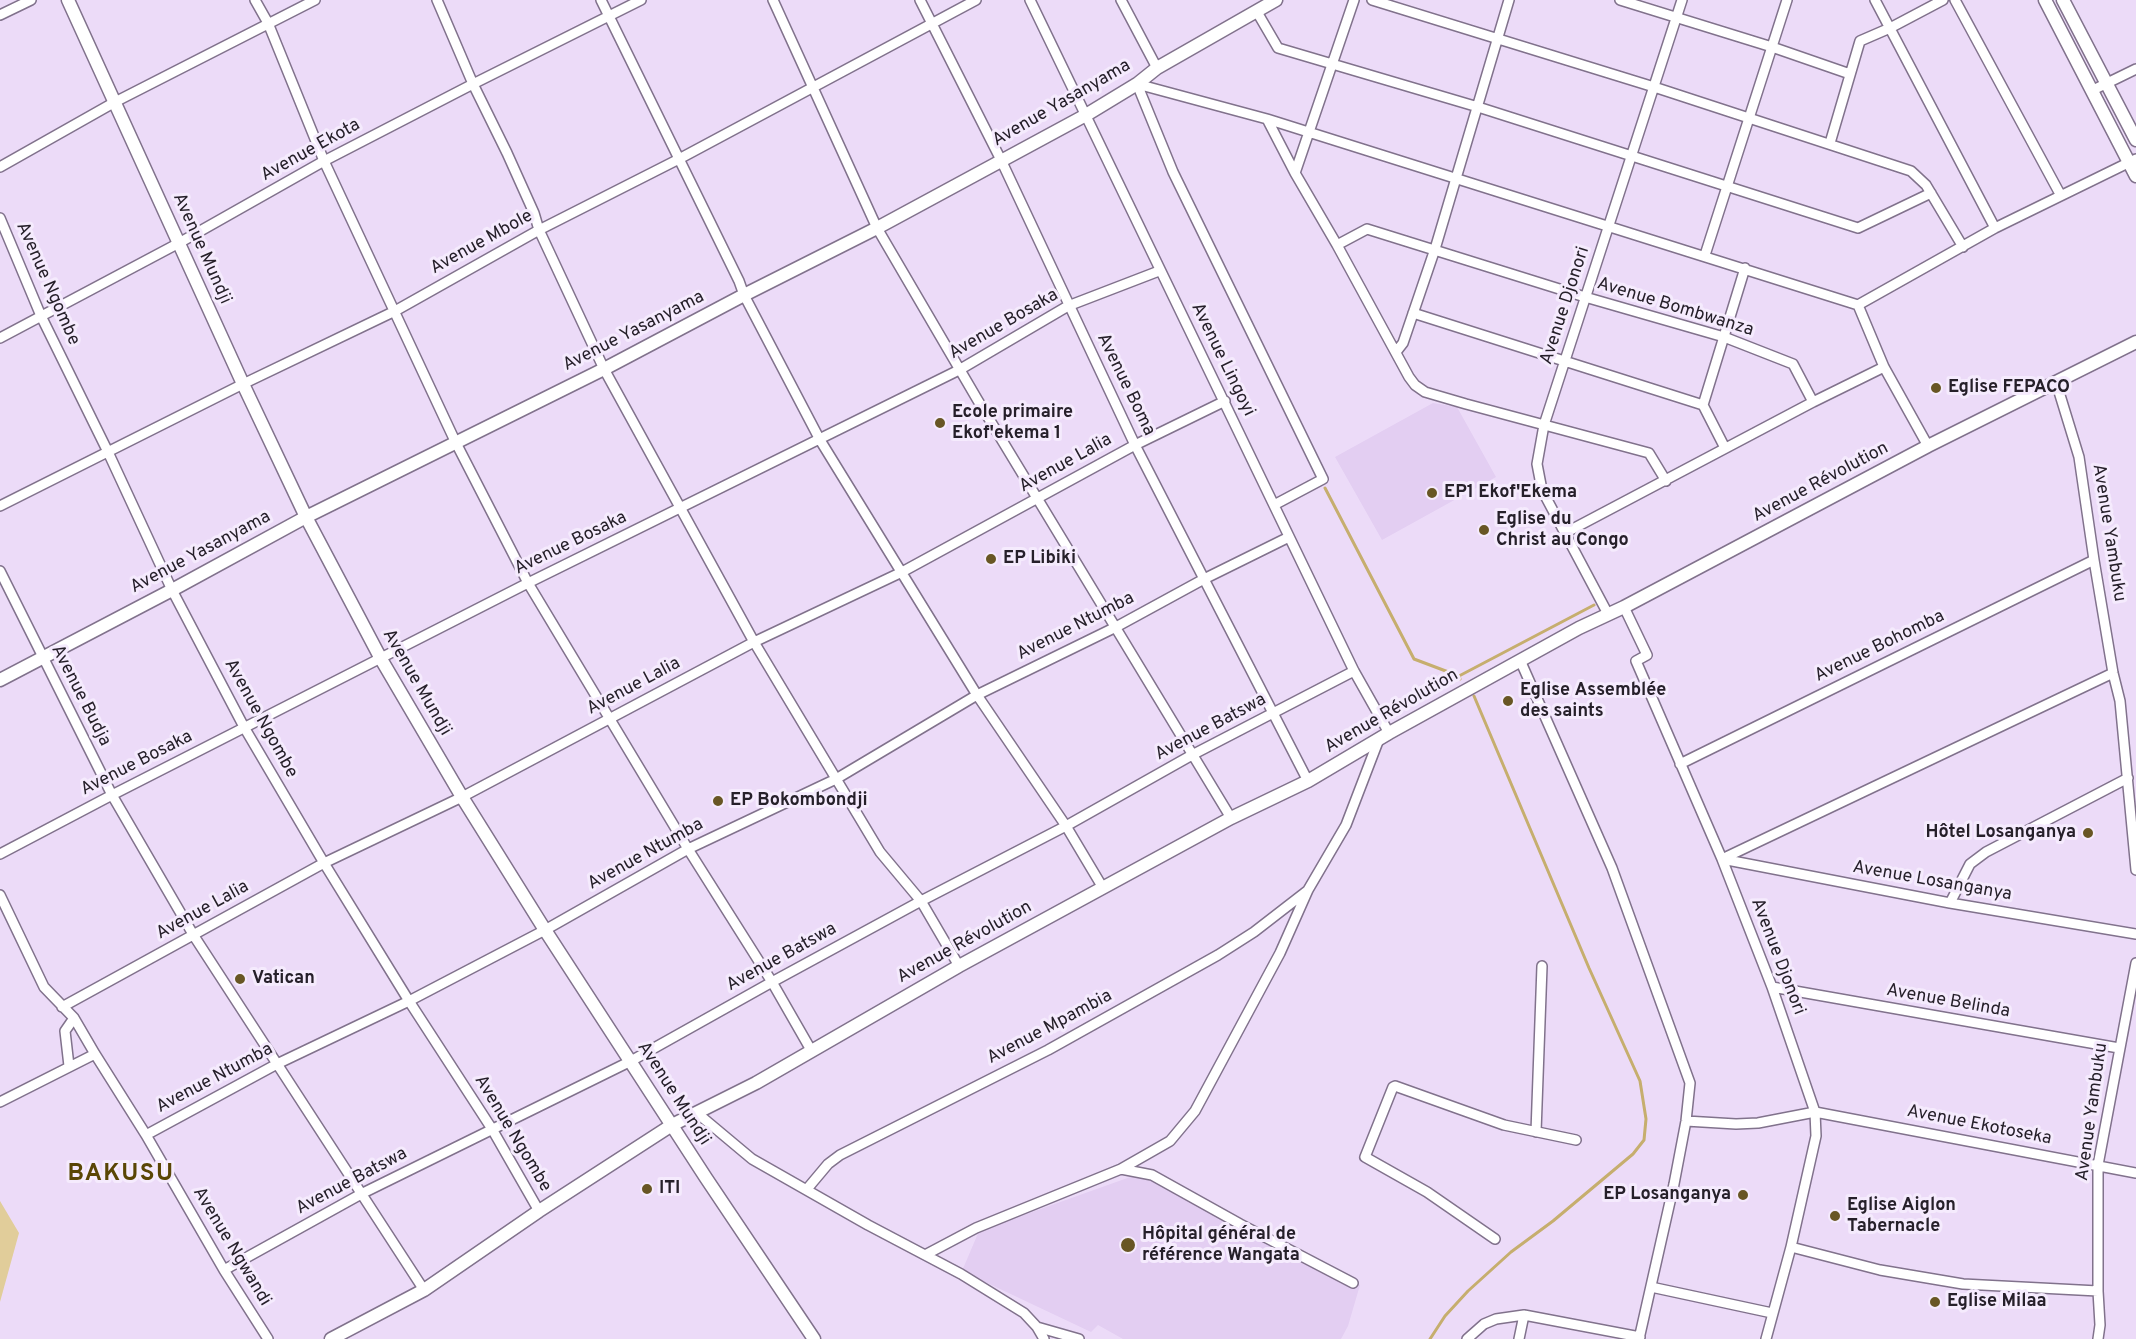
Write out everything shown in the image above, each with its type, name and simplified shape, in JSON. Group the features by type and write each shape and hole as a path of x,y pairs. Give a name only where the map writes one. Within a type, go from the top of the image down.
{"street":[{"path":"0,15 31,0"},
{"name":"Avenue Mundji","path":"68,0 306,517 381,659 462,797 545,930 814,1339"},
{"path":"255,0 268,23 324,161 455,441 528,583 688,849 772,982 811,1050"},
{"path":"0,167 115,102 315,0"},
{"path":"437,0 472,84 507,153 534,213 539,230 604,369 754,642 880,852 921,901 959,966"},
{"path":"601,0 744,295 820,440 977,695 1066,826 1103,888"},
{"name":"Avenue Ekota","path":"0,338 179,243 324,161 641,0"},
{"path":"773,0 877,228 959,370 1230,818"},
{"name":"Avenue Boma","path":"920,0 1001,160 1135,445 1308,781"},
{"name":"Avenue Mbole","path":"0,506 243,384 395,311 539,230 679,159 976,0"},
{"name":"Avenue Lingoyi","path":"1030,0 1225,401 1384,736"},
{"path":"1121,0 1157,68"},
{"name":"Avenue Yasanyama","path":"0,680 306,517 604,369 877,228 1086,115 1137,84 1157,68 1276,0"},
{"path":"1295,173 1354,0"},
{"path":"1372,0 1654,87 1911,171 1926,185 1963,247"},
{"path":"1396,352 1403,343 1457,179 1509,0"},
{"path":"1620,0 1772,47 1850,74"},
{"name":"Avenue Djonori","path":"1608,615 1542,490 1537,464 1544,425 1682,0"},
{"path":"1705,255 1787,0"},
{"path":"1875,0 1995,228"},
{"path":"1830,143 1860,41 1943,0"},
{"path":"1954,0 2060,195"},
{"path":"2045,0 2133,161 2136,176"},
{"path":"2063,0 2136,140"},
{"path":"1257,12 1278,48 1478,107 1858,228 1931,193"},
{"path":"2093,90 2136,69"},
{"path":"1137,84 1267,119 1858,305 1995,228 2133,161"},
{"path":"1137,84 1173,172 1323,479 1274,505"},
{"path":"1267,119 1409,377 1425,392 1649,453 1666,481"},
{"name":"Avenue Ngombe","path":"0,218 41,316 172,590 244,728 409,1001 492,1129 539,1211"},
{"name":"Avenue Bombwanza","path":"1337,245 1367,229 1585,297 1724,337 1793,364 1813,402"},
{"path":"1725,448 1703,405 1745,268"},
{"name":"Avenue Bosaka","path":"0,854 528,583 959,370 1068,306 1160,271"},
{"path":"1858,305 1884,367 1928,446"},
{"path":"1413,313 1703,405"},
{"name":"Avenue Révolution","path":"331,1339 424,1290 539,1211 672,1125 756,1083 959,966 1230,818 1308,781 1520,660 1928,446 2136,342"},
{"path":"1565,533 1884,367"},
{"name":"Avenue Yambuku","path":"2056,382 2079,457 2094,560 2113,673 2120,701 2136,870"},
{"name":"Avenue Lalia","path":"62,1007 324,863 462,797 754,642 902,572 1135,445 1225,401"},
{"name":"Avenue Ntumba","path":"146,1135 277,1064 409,1001 545,930 688,849 836,778 977,695 1116,627 1204,579 1289,537"},
{"name":"Avenue Bohomba","path":"1680,764 2094,560"},
{"name":"Avenue Budja","path":"0,571 112,795 194,936 424,1290"},
{"name":"Avenue Djonori","path":"1624,607 1647,654 1636,661 1722,859 1772,987 1815,1112 1816,1136 1791,1247 1766,1339"},
{"path":"1467,1339 1484,1324 1496,1319 1524,1315 1639,1338 1686,1121 1690,1083 1611,868 1520,660"},
{"name":"Avenue Batswa","path":"224,1270 363,1193 631,1061 921,901 1066,826 1192,755 1354,671"},
{"path":"1722,859 2113,673"},
{"path":"925,1255 976,1228 1121,1169 1170,1141 1195,1111 1280,952 1308,890 1346,825 1384,736"},
{"path":"1950,903 1970,864 1986,852 2128,778"},
{"name":"Avenue Losanganya","path":"1722,859 1950,903 2136,934"},
{"name":"Avenue Mpambia","path":"807,1190 828,1164 840,1155 1048,1050 1218,955 1254,932 1308,890"},
{"name":"Avenue Ngwandi","path":"0,895 44,987 75,1018 224,1270 268,1339"},
{"name":"Avenue Yambuku","path":"2098,1339 2100,1325 2098,1165 2136,963"},
{"path":"1536,1132 1542,966"},
{"name":"Avenue Belinda","path":"1772,987 2119,1048"},
{"path":"69,1066 65,1031 75,1018"},
{"path":"0,1102 95,1054"},
{"path":"1495,1239 1427,1192 1365,1157 1393,1087 1504,1125 1576,1140"},
{"name":"Avenue Ekotoseka","path":"1686,1121 1747,1123 1815,1112 2136,1173"},
{"path":"697,1113 752,1159 1024,1313 1044,1339"},
{"path":"1121,1169 1152,1175 1239,1224 1353,1283"},
{"path":"1791,1247 1880,1270 1963,1284 2098,1291"},
{"path":"1651,1287 1772,1313"},
{"path":"1519,1339 1524,1315"},
{"path":"1037,1327 1079,1339"}],"shaded area":[{"path":"1433,403 1457,407 1496,477 1382,540 1335,457"},
{"name":"Hôpital général de référence Wangata","path":"1133,1176 1178,1188 1307,1259 1360,1285 1348,1326 1341,1339 1123,1339 1098,1325 1091,1332 962,1271 979,1231"},
{"path":"0,1201 19,1233 0,1302"}],"waterway":[{"path":"1325,488 1414,659 1459,676"},
{"path":"1460,679 1459,676 1594,605"},
{"path":"1430,1339 1445,1316 1468,1291 1511,1252 1553,1221 1633,1154 1644,1140 1646,1119 1640,1081 1589,968 1474,696"}],"place":[{"name":"Eglise FEPACO","path":"1936,388"},
{"name":"Ecole primaire Ekof'ekema 1","path":"940,423"},
{"name":"EP1 Ekof'Ekema","path":"1432,493"},
{"name":"Eglise du Christ au Congo","path":"1484,530"},
{"name":"EP Libiki","path":"991,559"},
{"name":"Eglise Assemblée des saints","path":"1508,701"},
{"name":"EP Bokombondji","path":"718,801"},
{"name":"Hôtel Losanganya","path":"2088,833"},
{"name":"Vatican","path":"240,979"},
{"name":"ITI","path":"647,1189"},
{"name":"EP Losanganya","path":"1743,1195"},
{"name":"Eglise Aiglon Tabernacle","path":"1835,1216"},
{"name":"Hôpital général de référence Wangata","path":"1128,1245"},
{"name":"Eglise Milaa","path":"1935,1302"}],"district":[{"name":"BAKUSU","path":"121,1175"}]}
